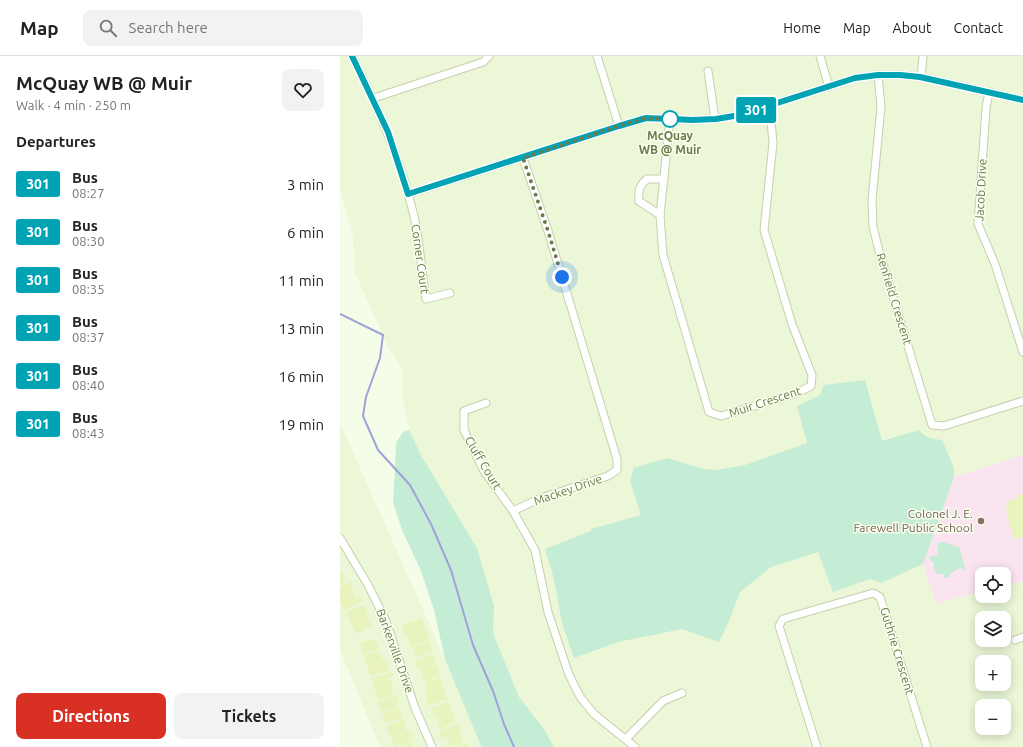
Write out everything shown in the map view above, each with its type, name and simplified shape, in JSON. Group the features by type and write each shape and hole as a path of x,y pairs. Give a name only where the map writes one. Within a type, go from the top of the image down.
{"street":[{"path":"352,56 374,98 388,132 408,194 646,118 693,120 716,119 740,115 855,78 878,75 920,77 1023,100"},
{"path":"374,98 482,62 489,56"},
{"path":"597,56 619,126"},
{"path":"820,56 829,86"},
{"path":"920,77 923,56"},
{"path":"708,71 716,119"},
{"name":"Renfield Crescent","path":"878,75 881,107 872,200 874,227 879,252 932,425 944,426 1023,401"},
{"name":"Jacob Drive","path":"989,92 986,108 978,224 996,264 1023,352"},
{"name":"Muir Crescent","path":"670,119 660,215 663,255 709,412 721,416 797,393 811,386 812,375 792,324 764,230 773,143 768,107"},
{"name":"Mackey Drive","path":"513,511 541,498 608,476 617,470 617,458 550,239 523,158"},
{"path":"660,215 639,201 638,191 647,179 664,179"},
{"name":"Corner Court","path":"408,194 418,237 426,299 450,293"},
{"name":"Cluff Court","path":"486,403 464,411 464,430 484,471 513,511"},
{"path":"513,511 535,550 548,612 568,672 574,685 594,714 635,747"},
{"name":"Barkerville Drive","path":"340,538 368,585 386,621 415,708 432,747"},
{"name":"Guthrie Crescent","path":"817,747 779,626 783,619 873,593 880,597 927,747"},
{"path":"1015,640 1023,637"},
{"path":"626,739 663,701 682,692"}],"shaded area":[{"path":"340,56 1023,56 1023,747 554,747 544,729 519,697 493,633 494,606 409,430 402,396 402,368 388,347 355,273 353,237 340,188"},
{"path":"865,380 882,441 919,430 929,438 942,440 954,468 954,477 923,564 881,583 870,579 833,592 818,552 771,567 740,592 719,642 682,629 618,642 574,658 562,624 554,579 545,549 591,531 591,529 641,515 630,481 634,468 667,458 704,469 717,470 745,465 807,443 797,406 820,395 824,385"},
{"path":"340,423 484,747 380,747 340,650"},
{"path":"409,430 422,457 477,548 494,606 493,633 519,697 544,729 554,747 481,746 445,659 434,610 421,571 402,530 393,502 396,443 403,432"},
{"name":"Colonel J. E. Farewell Public School","path":"1023,455 1023,582 1011,583 1011,567 975,567 975,593 936,604 923,564 954,477"},
{"path":"942,542 959,547 965,570 960,568 950,574 950,577 944,578 944,574 937,574 934,569 934,563 930,560 930,556 937,556 938,543"}],"building":[{"path":"1023,494 1023,537 1014,540 1005,507 1007,507 1006,502 1018,498 1017,496"},
{"path":"342,571 345,581 340,584 340,572"},
{"path":"349,582 353,585 351,586 354,592 343,599 353,593 357,598 360,596 363,600 345,610 340,602 340,587"},
{"path":"363,605 369,614 366,616 372,626 356,634 346,613"},
{"path":"422,618 426,629 406,636 402,625"},
{"path":"426,630 429,640 410,646 408,636"},
{"path":"374,639 379,649 363,654 360,643"},
{"path":"429,641 432,652 416,657 412,647"},
{"path":"377,651 378,653 380,652 383,660 370,665 386,660 389,671 370,676 364,655"},
{"path":"433,654 436,664 417,670 415,660"},
{"path":"436,665 440,675 424,681 420,670"},
{"path":"392,672 393,676 389,677 394,691 391,692 392,696 378,700 371,678"},
{"path":"440,677 447,699 428,706 425,695 437,690 428,693 425,686 427,685 426,682"},
{"path":"397,696 399,701 396,702 398,707 382,712 378,702"},
{"path":"448,701 456,722 440,729 437,717 434,719 431,708"},
{"path":"399,708 403,718 386,723 382,713"},
{"path":"403,719 406,724 404,725 406,730 391,737 386,727"},
{"path":"457,724 461,732 446,739 445,736 441,738 438,732"},
{"path":"410,729 413,740 395,747 391,737"},
{"path":"459,733 463,742 450,747 447,740"},
{"path":"412,742 414,747 402,747"},
{"path":"466,742 468,747 455,747"}],"waterway":[{"path":"340,314 383,335 380,358 366,397 363,416 378,450 410,485 431,524 451,570 473,645 493,691 504,724 514,747"}],"bus line":[{"name":"301","path":"352,56 374,98 388,132 408,194 646,118 693,120 716,119 740,115 855,78 878,75 920,77 1023,100"}],"place":[{"name":"McQuay WB @ Muir","path":"670,119"},
{"name":"Colonel J. E. Farewell Public School","path":"981,521"}],"route":[{"path":"562,277 523,158 646,118 670,119"}]}
